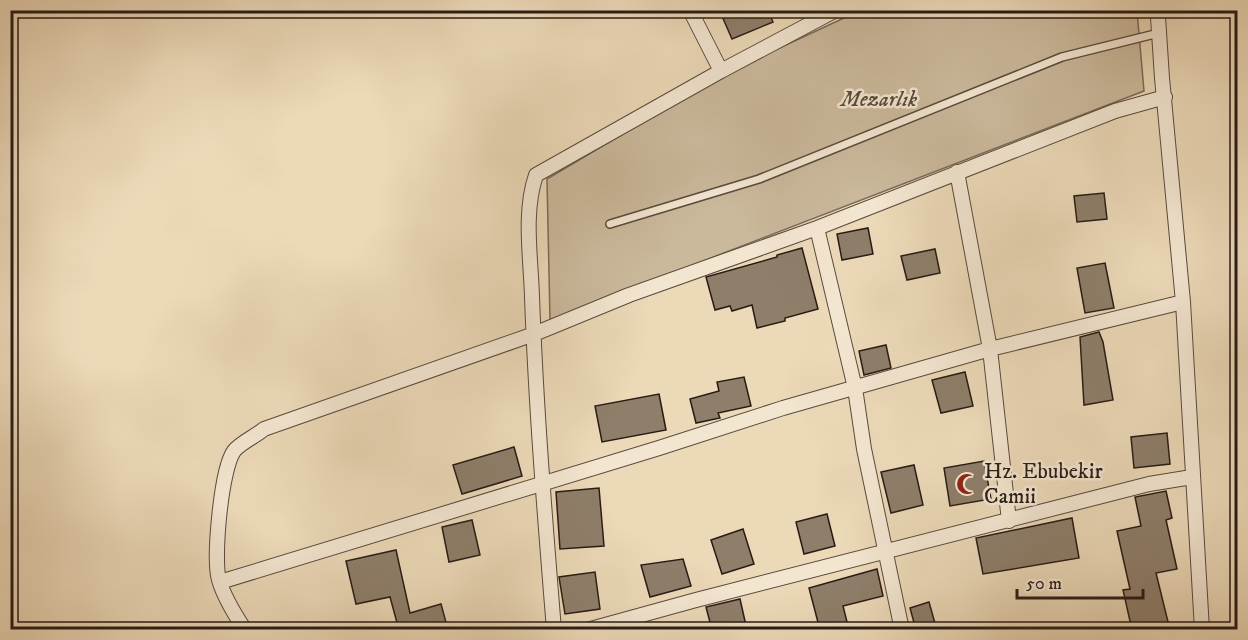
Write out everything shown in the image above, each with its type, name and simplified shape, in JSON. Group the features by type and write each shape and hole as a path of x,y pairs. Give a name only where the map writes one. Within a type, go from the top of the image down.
{"street":[{"path":"690,10 721,71"},
{"path":"554,630 542,482 534,334 530,192 536,175 721,71 836,10"},
{"path":"1160,10 1159,33 1183,302 1202,630"},
{"path":"245,630 218,577 219,514 227,470 234,451 264,429 534,334 629,296 817,228 1115,111 1165,97"},
{"path":"957,172 990,349 1009,521"},
{"path":"817,228 855,388 864,449 902,630"},
{"path":"220,582 783,408 990,349 1183,302"},
{"path":"587,630 1149,484 1192,477"}],"lane":[{"path":"610,224 759,179 1062,57 1159,33"}],"green space":[{"name":"Mezarlık","path":"859,11 1137,11 1144,91 550,320 547,179 653,116 758,58"}],"building":[{"path":"734,10 768,10 773,22 732,39 722,16"},
{"path":"1104,193 1107,219 1077,222 1074,196"},
{"path":"868,228 873,254 842,260 837,234"},
{"path":"802,248 818,309 757,328 752,305 732,311 730,306 715,310 706,277"},
{"path":"935,249 940,273 907,280 901,256"},
{"path":"1105,263 1114,308 1085,313 1077,268"},
{"path":"1099,332 1103,342 1113,400 1084,405 1080,337"},
{"path":"886,345 891,368 864,375 859,351"},
{"path":"965,372 973,406 941,413 932,380"},
{"path":"744,377 751,406 718,413 720,418 696,423 690,399 719,391 717,382"},
{"path":"659,394 666,430 602,442 595,406"},
{"path":"1167,433 1170,464 1134,468 1131,437"},
{"path":"514,447 522,476 462,494 453,465"},
{"name":"Hz. Ebubekir Camii","path":"984,461 991,499 950,506 944,468"},
{"path":"914,465 923,505 891,513 881,472"},
{"path":"599,488 604,546 560,549 556,492"},
{"path":"1166,491 1172,518 1166,520 1177,569 1156,573 1170,630 1132,630 1123,590 1130,589 1117,531 1141,526 1135,497"},
{"path":"827,514 835,546 804,554 796,522"},
{"path":"1072,518 1079,558 983,574 976,538"},
{"path":"472,520 480,555 449,562 442,527"},
{"path":"743,529 754,564 722,574 711,540"},
{"path":"396,550 410,613 441,604 448,630 399,630 390,597 356,604 346,561"},
{"path":"683,559 691,586 650,597 641,565"},
{"path":"877,569 883,596 843,606 849,630 820,630 809,588"},
{"path":"595,572 600,609 565,614 559,577"},
{"path":"740,599 747,630 712,630 706,607"},
{"path":"929,602 936,627 916,630 910,608"}],"place":[{"name":"Hz. Ebubekir Camii","path":"967,484"}]}
